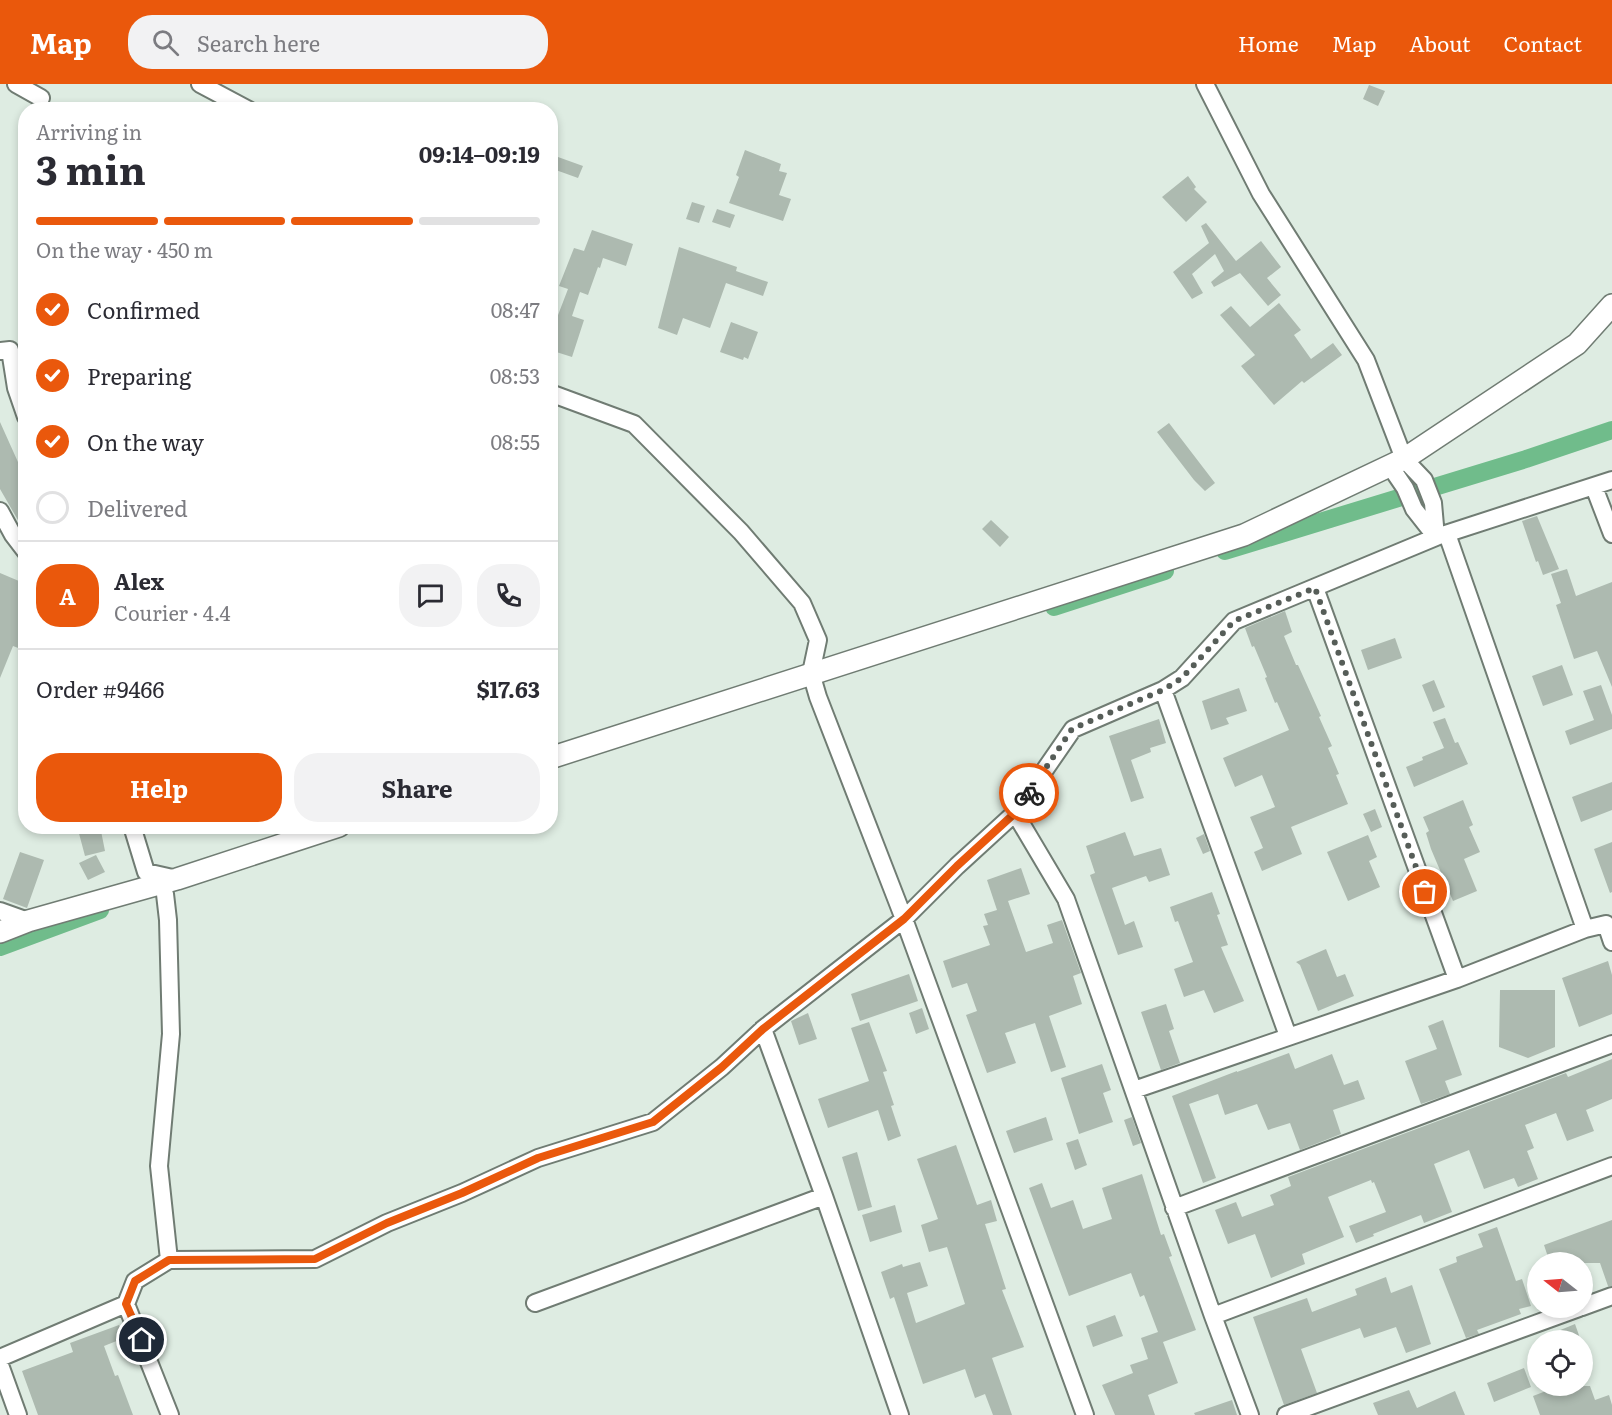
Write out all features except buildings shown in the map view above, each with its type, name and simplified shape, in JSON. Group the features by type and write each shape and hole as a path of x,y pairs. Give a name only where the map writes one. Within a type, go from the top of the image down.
{"street":[{"path":"16,84 41,98"},
{"path":"200,84 234,102"},
{"path":"1205,84 1261,194 1366,360 1405,488 1414,509 1441,536"},
{"path":"558,755 1244,535 1397,462 1577,344 1612,305"},
{"path":"0,351 10,350 18,393"},
{"path":"558,396 634,424 741,532 802,603 818,640 811,673 818,697 904,919 1085,1415"},
{"path":"1397,462 1424,480 1433,503 1441,536 1585,929"},
{"path":"170,1415 126,1304 135,1281 169,1260 315,1259 387,1223 462,1193 538,1158 653,1122 722,1067 763,1029 904,919 1015,813 1072,729 1163,690 1182,678 1234,621 1441,536 1612,480"},
{"path":"1594,487 1612,534"},
{"path":"0,511 18,542"},
{"path":"1315,588 1457,979"},
{"path":"1163,690 1288,1036"},
{"path":"1015,813 1066,898 1174,1208 1250,1415"},
{"path":"134,834 146,872 171,886"},
{"path":"0,932 28,921 171,886 317,834"},
{"path":"169,1260 159,1166 171,1034 168,920 171,886"},
{"path":"0,911 28,921"},
{"path":"1134,1090 1457,979 1585,929 1606,924 1612,942"},
{"path":"763,1029 900,1415"},
{"path":"1174,1208 1612,1044"},
{"path":"1213,1316 1612,1166"},
{"path":"535,1303 824,1196"},
{"path":"1593,1303 1612,1296"},
{"path":"0,1358 126,1304"},
{"path":"1286,1415 1551,1318"},
{"path":"0,1365 18,1415"}],"waterway":[{"path":"1225,551 1526,459 1612,430"},
{"path":"1054,607 1165,571"},
{"path":"0,947 100,910"}],"way so far":[{"path":"1029,793 1072,729 1163,690 1182,678 1234,621 1315,588 1425,892"}],"route":[{"path":"142,1340 126,1304 135,1281 169,1260 315,1259 387,1223 462,1193 538,1158 653,1122 722,1067 763,1029 904,919 1015,813 1029,793"}]}
